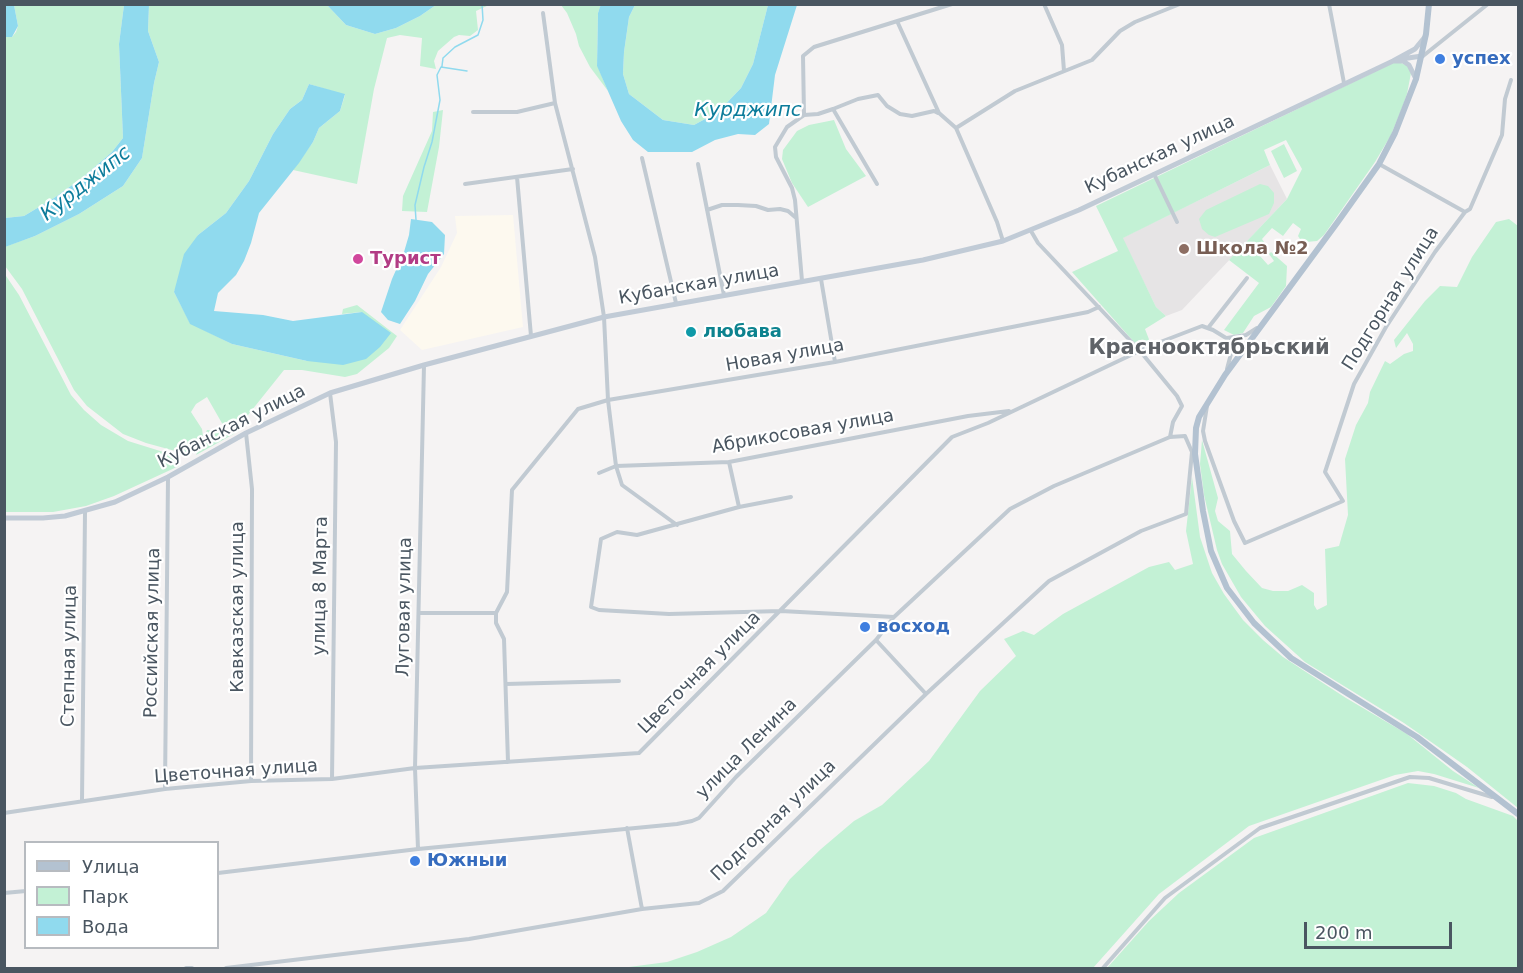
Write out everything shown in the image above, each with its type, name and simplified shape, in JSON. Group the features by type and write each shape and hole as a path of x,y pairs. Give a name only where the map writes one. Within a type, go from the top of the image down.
{"main road":[{"path":"1429,4 1426,34 1416,79 1395,133 1379,164 1356,199 1225,375 1199,417 1196,428 1195,454 1211,551 1222,579 1237,603 1270,640 1291,658 1406,730 1518,814"},
{"path":"1393,61 1415,49 1426,34"},
{"path":"1393,61 1422,56"},
{"path":"1393,61 1401,60 1408,64 1416,79"},
{"name":"Кубанская улица","path":"4,518 43,518 85,512 168,477 246,433 330,393 424,365 604,317 923,260 1003,241 1079,210 1393,61"}],"street":[{"path":"804,115 803,56 814,47 952,4"},
{"path":"1044,4 1062,45 1064,71"},
{"path":"956,128 1015,91 1092,60 1119,31 1180,4"},
{"path":"1329,4 1344,83"},
{"path":"1422,56 1488,4"},
{"path":"543,13 555,103 596,257 604,317 608,400 616,466 622,485 677,525"},
{"path":"897,21 939,113"},
{"name":"Подгорная улица","path":"1207,404 1203,431 1205,441 1234,521 1245,543 1343,501 1325,472 1354,384 1386,327 1435,252 1465,212 1470,209 1502,135 1505,99 1511,80"},
{"path":"802,281 795,200 792,188 776,157 775,147 787,127 804,115 833,110 858,99 878,95 887,106 900,114 912,116 934,111 956,128 1003,241"},
{"path":"473,112 517,112 555,103"},
{"path":"833,110 877,184"},
{"path":"642,158 676,303"},
{"path":"698,164 725,296"},
{"path":"1379,164 1465,212"},
{"path":"465,184 573,169"},
{"path":"1154,173 1177,222"},
{"path":"517,177 531,336"},
{"path":"707,210 722,205 738,205 768,210 780,209 796,217"},
{"path":"1031,231 1038,243 1140,351 1177,396 1182,406 1173,422 1170,437"},
{"path":"821,278 835,362"},
{"path":"1244,349 1208,328 1247,278"},
{"name":"Новая улица","path":"496,613 507,592 512,490 578,409 608,400 835,362 1088,312 1099,307"},
{"path":"1227,338 1246,335 1261,325"},
{"name":"Цветочная улица","path":"4,813 165,789 250,781 332,779 415,768 639,753 952,436 988,423 1140,351 1202,326 1208,328"},
{"path":"1225,375 1232,350 1227,338"},
{"name":"Луговая улица","path":"418,849 415,768 424,365"},
{"name":"улица 8 Марта","path":"330,393 336,442 332,779"},
{"name":"Абрикосовая улица","path":"599,473 616,466 729,462 947,420 1012,410"},
{"name":"Кавказская улица","path":"246,433 252,489 250,781"},
{"name":"Подгорная улица","path":"226,969 469,939 642,909 699,903 723,891 926,694 1048,581 1141,531 1186,514 1192,452 1185,436 1170,437"},
{"name":"улица Ленина","path":"219,873 418,849 677,824 699,818 736,777 876,640 894,617 1010,509 1054,486 1170,437"},
{"path":"729,462 739,507"},
{"name":"Российская улица","path":"165,789 168,477"},
{"path":"791,497 739,507 637,535 617,532 601,539 591,607 599,610 669,614 781,611 894,617"},
{"name":"Степная улица","path":"82,801 85,512"},
{"path":"419,613 496,613 496,624 504,639 508,762"},
{"path":"876,640 926,694"},
{"path":"506,684 619,681"},
{"path":"1103,969 1165,898 1260,828 1410,777 1429,778 1500,799"},
{"path":"627,828 642,909"},
{"path":"4,893 24,891"},
{"path":"186,969 192,969"}],"shaded area":[{"name":"Школа №2","path":"1270,165 1287,199 1182,310 1166,316 1156,307 1122,238"},
{"path":"513,215 523,327 422,350 400,330 441,267 457,233 455,216"}],"green space":[{"path":"14,5 124,5 119,44 123,138 112,152 54,198 24,216 5,218 4,37 12,37 18,26"},
{"path":"149,5 327,5 346,25 375,34 396,28 436,5 489,5 476,11 478,30 470,36 454,37 438,51 434,61 436,69 420,66 422,38 400,35 387,38 374,89 357,184 293,170 313,142 319,128 340,111 345,95 309,84 302,100 290,109 273,134 249,181 226,213 198,235 174,292 190,323 232,344 307,361 362,312 342,314 343,309 357,305 397,336 389,348 357,374 345,377 302,370 284,370 244,420 235,425 223,425 207,397 196,404 191,412 202,429 203,436 190,455 123,434 87,406 74,390 22,289 5,266 4,247 35,236 79,214 123,186 142,158 159,62 148,31"},
{"path":"561,5 601,5 598,13 597,65 608,91 590,67 579,46 567,13"},
{"path":"635,5 768,5 753,64 741,88 718,112 694,125 663,120 629,94 623,74 624,52 629,17"},
{"path":"1393,63 1408,66 1411,73 1407,94 1391,135 1375,162 1324,235 1317,241 1306,242 1300,239 1298,236 1301,229 1293,223 1283,236 1272,228 1262,239 1268,248 1260,256 1268,265 1274,261 1269,254 1271,252 1287,266 1286,286 1271,307 1254,316 1243,333 1234,335 1224,330 1259,283 1229,260 1287,199 1302,169 1286,140 1264,150 1270,165 1123,238 1156,307 1166,316 1145,329 1150,342 1140,344 1134,342 1072,272 1118,251 1096,206"},
{"path":"443,110 427,212 402,211 403,196 432,131 433,112"},
{"path":"834,120 846,149 866,176 808,207 792,183 782,159 783,150 797,131 809,125"},
{"path":"1284,144 1297,171 1284,178 1271,151"},
{"path":"1260,184 1268,186 1274,193 1274,203 1269,214 1215,237 1202,229 1199,219 1206,210"},
{"path":"1509,219 1518,226 1518,808 1467,767 1404,723 1305,662 1265,626 1241,597 1222,564 1204,495 1200,464 1202,440 1218,498 1215,511 1218,521 1230,531 1232,554 1246,571 1262,588 1288,591 1302,585 1314,593 1314,605 1317,610 1327,605 1325,549 1339,546 1348,515 1345,459 1356,425 1368,403 1370,392 1385,361 1390,364 1404,354 1413,351 1413,344 1407,333 1396,348 1394,340 1440,286 1457,287 1472,257 1496,222"},
{"path":"4,273 19,295 71,395 84,410 101,425 128,441 173,455 177,458 179,466 114,496 86,506 53,512 5,512"},
{"path":"207,430 239,431 196,455"},
{"path":"1192,477 1200,537 1212,573 1243,620 1283,657 1407,734 1453,771 1479,788 1418,771 1395,775 1249,826 1159,894 1093,968 629,968 667,962 697,952 731,937 766,913 790,879 821,849 854,821 882,805 929,761 980,691 1016,656 1004,639 1023,631 1034,635 1063,614 1149,567 1169,562 1175,570 1193,564 1186,531"},
{"path":"1408,783 1434,786 1456,793 1466,799 1513,816 1518,821 1518,968 1107,968 1149,921 1179,893 1254,838"}],"water":[{"path":"5,4 14,5 18,26 12,37 5,37"},
{"name":"Курджипс","path":"601,4 635,5 629,17 624,52 623,74 629,94 663,120 694,125 718,112 741,88 753,64 768,5 797,5 775,75 769,124 755,135 738,134 715,140 692,152 648,152 633,140 621,121 597,66 598,13"},
{"name":"Курджипс","path":"124,5 149,5 148,31 159,62 142,158 123,186 79,214 35,236 5,247 5,218 24,216 54,198 112,152 123,138 119,44"},
{"path":"327,5 436,5 396,28 375,34 346,25"},
{"path":"309,84 345,94 340,111 319,128 299,163 259,213 244,261 236,275 218,293 214,311 263,315 293,321 362,312 391,333 366,359 343,365 307,361 232,344 190,324 174,292 184,254 198,235 226,213 249,181 273,134 290,109 302,100"},
{"path":"411,219 432,222 445,235 444,254 428,274 415,301 400,324 388,320 381,312 404,252"}],"waterway":[{"path":"442,66 443,58 455,47 478,35 483,20 482,4"},
{"path":"416,220 415,205 432,142 440,100 437,75 441,67 467,71"}],"place":[{"name":"успех","path":"1440,59"},
{"name":"Школа №2","path":"1184,249"},
{"name":"Турист","path":"358,259"},
{"name":"любава","path":"691,332"},
{"name":"восход","path":"865,627"},
{"name":"Южныи","path":"415,861"}],"district":[{"name":"Краснооктябрьский","path":"1209,349"}]}
